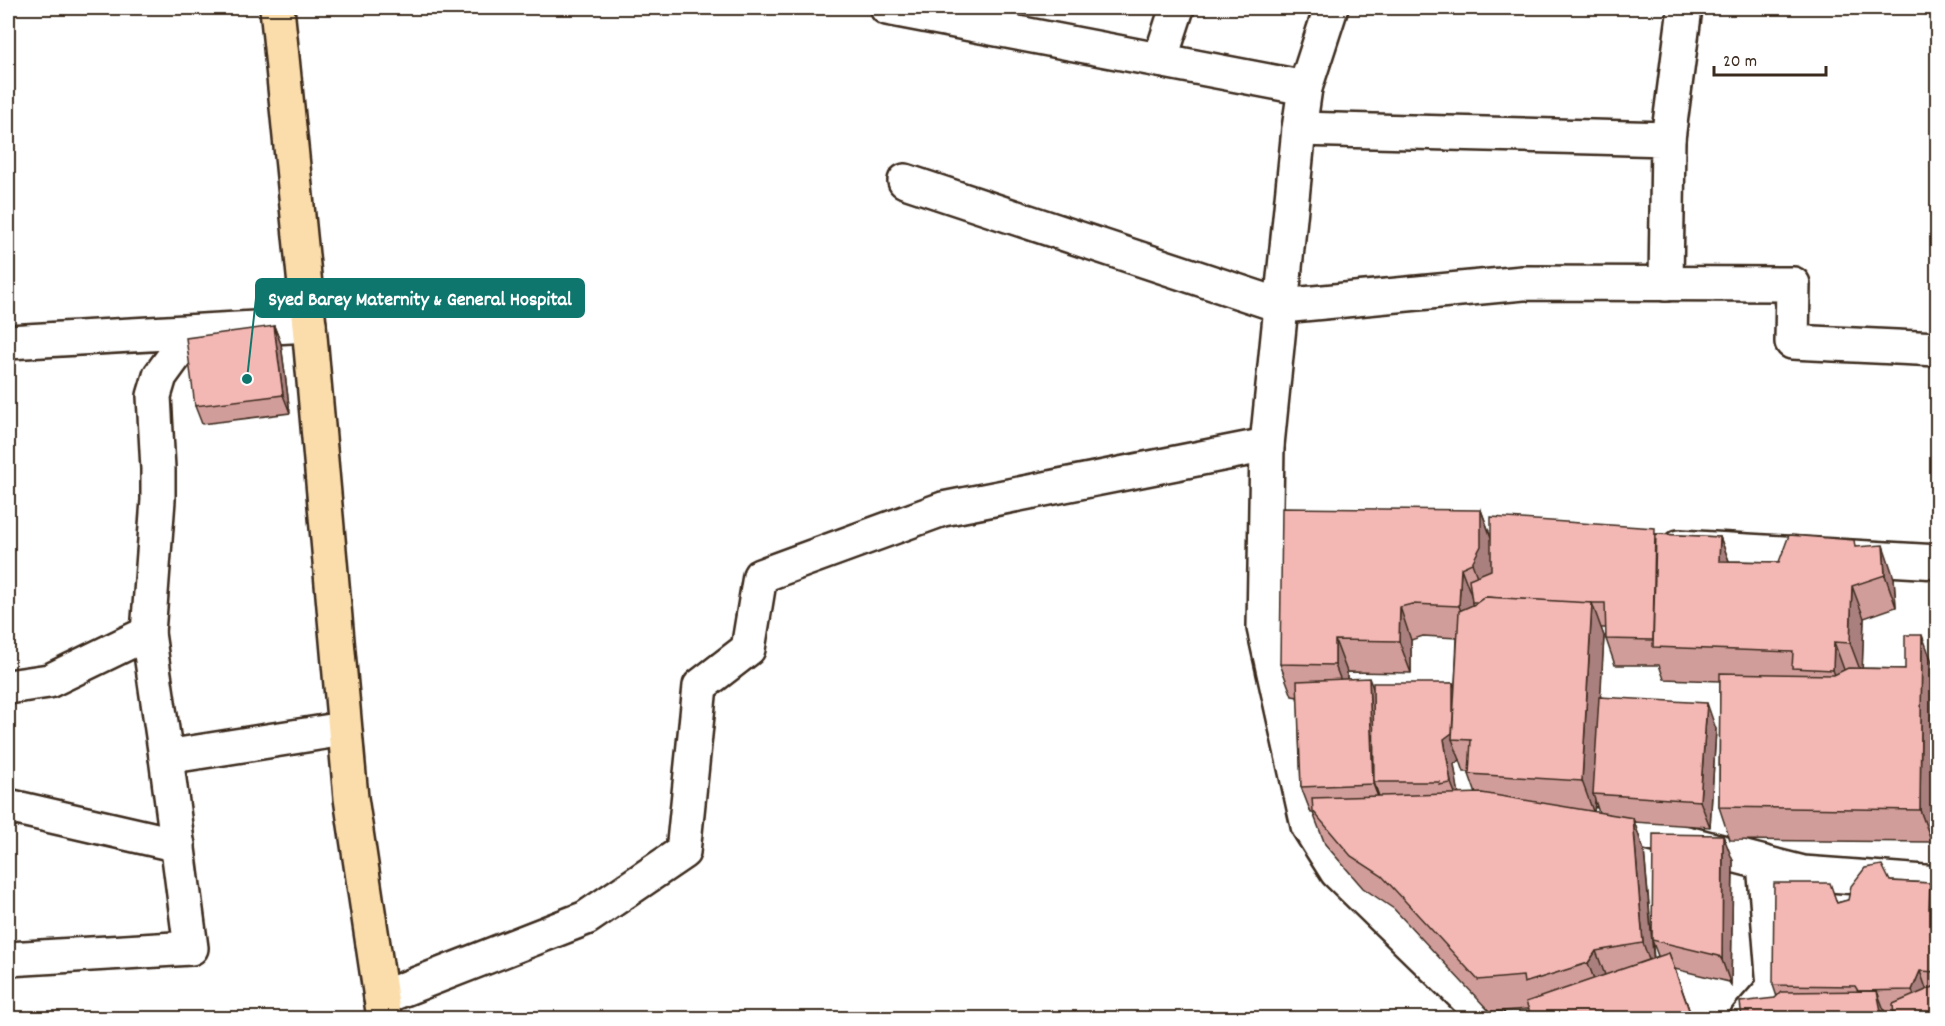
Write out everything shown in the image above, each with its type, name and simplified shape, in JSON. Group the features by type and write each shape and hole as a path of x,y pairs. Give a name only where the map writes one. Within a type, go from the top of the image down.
{"main road":[{"path":"277,8 309,325 351,798 382,1008"}],"street":[{"path":"887,8 1305,88"},
{"path":"1160,60 1176,8"},
{"path":"1331,8 1305,88 1299,129 1267,445 1278,524 1264,628 1308,826 1337,872 1487,1018"},
{"path":"1666,284 1668,139 1685,8"},
{"path":"1299,129 1668,139"},
{"path":"905,182 1282,306 1522,283 1793,284 1792,342 1938,349"},
{"path":"8,342 309,325"},
{"path":"8,959 191,948 148,633 158,500 154,396 160,376 192,332"},
{"path":"382,1008 586,918 683,852 699,686 748,649 760,576 943,509 1267,445"},
{"path":"1655,546 1938,562"},
{"path":"8,687 49,681 148,633"},
{"path":"166,757 344,729"},
{"path":"8,806 178,845"},
{"path":"1564,822 1632,829 1803,873 1938,883"},
{"path":"1308,826 1344,823"},
{"path":"1747,1018 1774,987 1764,863"}],"building":[{"path":"274,326 283,395 195,406 186,338"},
{"path":"1282,508 1481,510 1481,546 1472,563 1461,568 1459,606 1412,604 1400,607 1399,641 1335,640 1335,665 1280,664"},
{"path":"1491,517 1655,528 1653,640 1606,639 1605,603 1485,597 1478,602 1472,602 1469,579 1491,570"},
{"path":"1656,534 1720,537 1719,561 1779,562 1789,535 1854,540 1855,547 1883,545 1885,575 1852,586 1850,643 1834,642 1833,670 1792,668 1793,652 1653,647"},
{"path":"1485,597 1592,603 1582,781 1469,774 1471,740 1452,739 1459,611"},
{"path":"1905,635 1922,635 1920,810 1719,807 1720,673 1834,675 1848,668 1905,669"},
{"path":"1369,678 1373,784 1301,787 1297,681"},
{"path":"1373,683 1453,683 1452,733 1444,739 1451,783 1439,785 1440,782 1374,782"},
{"path":"1599,697 1707,703 1700,801 1593,794"},
{"path":"1482,793 1633,818 1643,943 1596,951 1588,963 1524,983 1523,976 1478,980 1382,876 1351,856 1313,811 1312,798"},
{"path":"1653,834 1723,835 1722,960 1719,956 1652,940"},
{"path":"1882,865 1890,881 1930,883 1929,909 1938,910 1938,972 1920,971 1912,990 1858,991 1855,986 1773,985 1774,883 1830,883 1837,903 1848,900 1851,886 1865,868"},
{"path":"1669,953 1689,1010 1687,1018 1532,1018 1526,1002"},
{"path":"1938,985 1938,1018 1894,1018 1893,1004"},
{"path":"1877,991 1881,1011 1878,1018 1742,1018 1740,1002 1775,998 1781,992"}],"place":[{"name":"Syed Barey Maternity & General Hospital","path":"247,379"}]}
